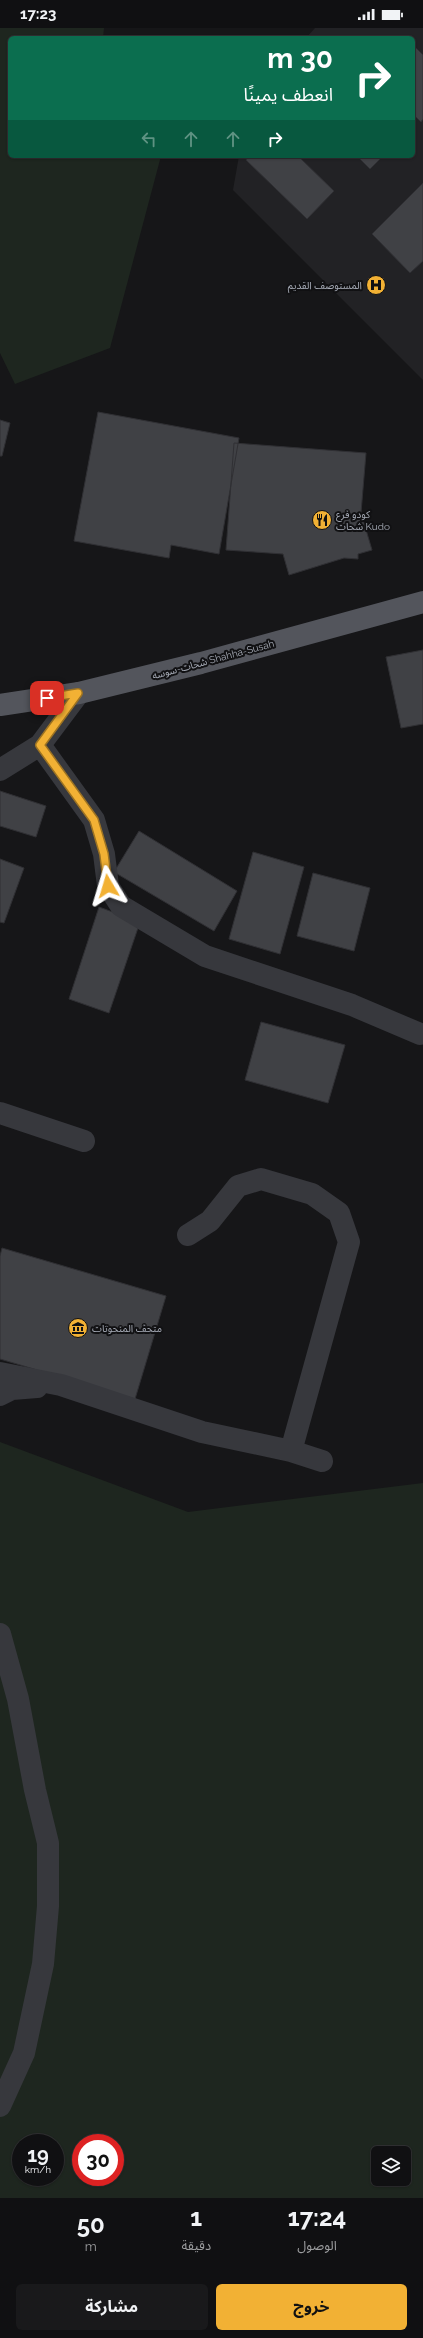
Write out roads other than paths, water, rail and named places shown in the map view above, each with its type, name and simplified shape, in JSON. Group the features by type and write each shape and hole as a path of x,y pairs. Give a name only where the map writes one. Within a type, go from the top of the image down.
{"main road":[{"name":"شحات-سوسه Shahha-Susah","path":"0,705 78,693 201,663 423,602"}],"street":[{"path":"0,770 40,745 78,693"},
{"path":"40,745 94,820 104,854 108,886 121,906 205,956 352,1005 420,1034"},
{"path":"0,1113 84,1141"},
{"path":"188,1235 210,1221 238,1186 261,1179 312,1194 339,1213 349,1242 291,1451"},
{"path":"0,1373 60,1385 202,1432 291,1451 322,1461"},
{"path":"0,1395 12,1389 60,1385"},
{"path":"0,1634 18,1699 35,1790 48,1843 48,1906 43,1964 24,2052 0,2106"}],"place":[{"name":"المستوصف القديم","path":"376,285"},
{"name":"كودو فرع شحات Kudo","path":"322,520"},
{"name":"متحف المنحوتات","path":"78,1328"}]}
